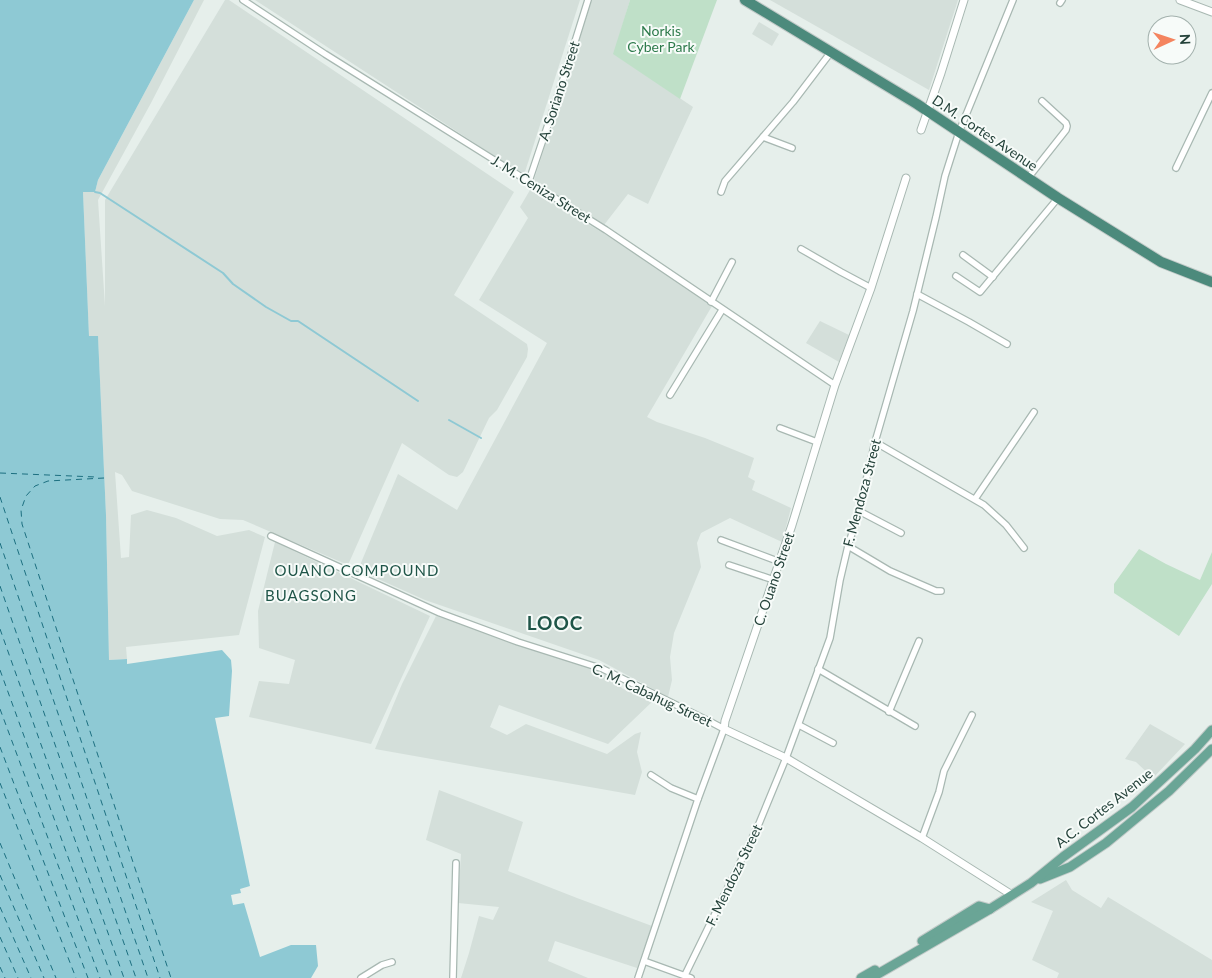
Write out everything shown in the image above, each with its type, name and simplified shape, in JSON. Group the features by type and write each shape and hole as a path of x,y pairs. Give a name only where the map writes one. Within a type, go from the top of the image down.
{"highway":[{"name":"D.M. Cortes Avenue","path":"745,0 928,112 1058,198 1161,262 1212,282"}],"main road":[{"name":"A.C. Cortes Avenue","path":"873,977 1031,883 1063,857 1132,807 1195,749 1212,730"},
{"name":"A.C. Cortes Avenue","path":"1031,883 1070,867 1106,843 1169,791 1212,749"},
{"path":"861,978 979,906 990,908"}],"street":[{"name":"J. M. Ceniza Street","path":"243,0 324,54 613,235 835,385"},
{"name":"A. Soriano Street","path":"529,181 588,0"},
{"path":"922,130 964,0"},
{"name":"F. Mendoza Street","path":"688,977 758,826 799,725 830,638 848,546 917,294 945,176 959,132 1013,0"},
{"path":"1180,0 1212,12"},
{"path":"721,192 725,181 793,102 831,52"},
{"path":"1176,168 1212,93"},
{"path":"1028,178 1066,130 1067,126 1042,101"},
{"path":"763,137 792,148"},
{"name":"C. Ouano Street","path":"638,978 774,580 835,385 871,288 906,178"},
{"path":"956,276 980,292 1058,198"},
{"path":"802,249 871,288"},
{"path":"963,255 993,277"},
{"path":"711,302 732,262"},
{"path":"917,294 1007,344"},
{"path":"670,395 722,310"},
{"path":"976,500 1034,412"},
{"path":"780,428 817,442"},
{"path":"875,442 984,504 1006,525 1024,548"},
{"path":"858,511 901,533"},
{"name":"C. M. Cabahug Street","path":"271,536 440,613 518,642 603,670 786,758 922,838 1012,895"},
{"path":"721,540 780,562"},
{"path":"848,546 890,571 942,592"},
{"path":"729,565 774,580"},
{"path":"889,712 919,641"},
{"path":"818,669 915,726"},
{"path":"922,838 944,771 972,715"},
{"path":"799,725 833,743"},
{"path":"650,775 671,788 698,799"},
{"path":"454,978 456,863"},
{"path":"644,961 688,977"},
{"path":"361,978 382,965 392,962"}],"shaded area":[{"path":"194,0 204,0 98,200 105,306 105,200 225,0 229,0 514,192 454,295 527,344 527,357 497,410 489,418 463,472 457,477 449,475 402,443 348,565 243,520 220,519 132,491 122,475 115,472 121,558 129,557 131,515 147,510 176,518 217,536 249,530 265,537 239,635 126,647 127,659 109,660 106,515 98,337 89,337 83,192 95,192 98,180"},
{"path":"255,0 580,0 524,175"},
{"path":"592,0 630,0 614,54 693,107 648,204 628,194 604,225 534,180"},
{"path":"770,0 958,0 929,90"},
{"path":"759,22 779,34 772,46 752,34"},
{"path":"530,190 620,243 712,306 647,417 754,458 748,477 755,481 752,490 791,508 782,542 730,518 701,533 697,543 701,567 674,633 670,657 672,680 668,697 599,660 425,600 358,570 398,474 457,510 547,343 479,300 528,218 520,207"},
{"path":"820,321 849,335 839,362 806,343"},
{"path":"275,542 430,616 371,744 249,717 259,681 289,684 295,660 259,648 258,611"},
{"path":"436,616 605,673 623,689 654,700 608,744 499,705 490,727 507,735 526,724 607,754 635,734 641,732 637,752 642,772 635,795 375,749 402,684"},
{"path":"1150,724 1185,744 1153,778 1136,762 1125,759"},
{"path":"439,790 523,822 508,871 652,926 637,968 555,941 548,961 588,978 461,978 479,916 493,920 499,907 458,903 461,854 426,840"},
{"path":"1066,880 1072,890 1101,908 1108,897 1212,960 1212,978 1057,978 1059,973 1032,960 1053,911 1031,902"}],"green space":[{"name":"Norkis Cyber Park","path":"630,0 717,0 680,99 613,54"},
{"path":"1139,549 1200,580 1212,552 1212,584 1179,636 1114,593 1114,584"}],"water":[{"path":"0,0 194,0 98,180 95,192 83,192 89,336 98,336 106,515 109,660 127,659 127,664 222,650 231,660 229,716 215,718 250,886 240,889 241,893 231,895 233,905 244,903 260,957 291,945 316,945 318,966 311,978 0,978"}],"waterway":[{"path":"95,192 100,193 223,273 233,284 266,307 291,321 298,321 418,401"},
{"path":"449,420 481,438"}],"ferry route":[{"path":"0,473 96,477"},
{"path":"104,478 48,481 35,486 26,496 21,510 22,524 171,978"},
{"path":"0,497 160,978"},
{"path":"0,543 148,978"},
{"path":"0,586 136,978"},
{"path":"0,629 124,978"},
{"path":"0,670 112,978"},
{"path":"0,709 100,978"},
{"path":"0,747 88,978"},
{"path":"0,783 76,978"},
{"path":"0,843 56,978"},
{"path":"0,875 44,978"},
{"path":"0,907 31,978"},
{"path":"0,937 18,978"},
{"path":"0,967 5,978"}],"district":[{"name":"OUANO COMPOUND","path":"357,571"},
{"name":"BUAGSONG","path":"311,596"},
{"name":"LOOC","path":"555,623"}]}
